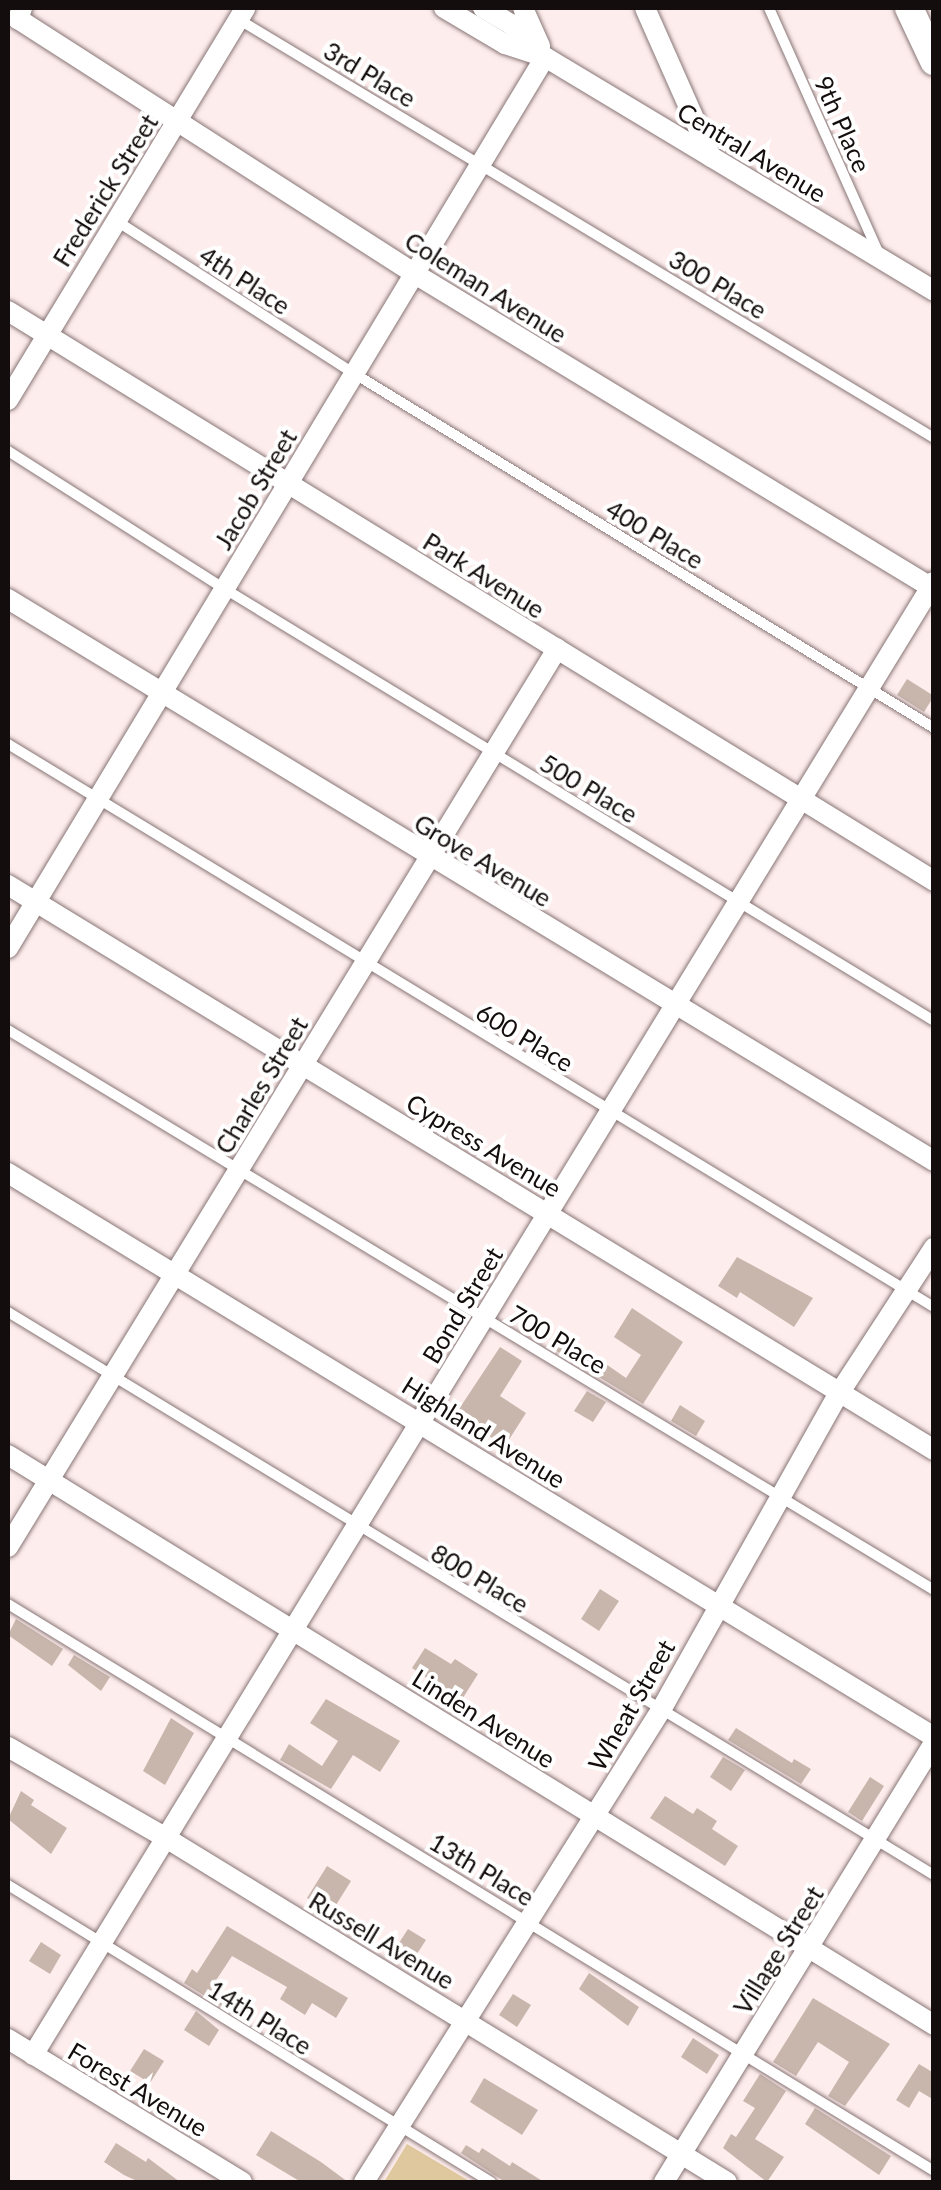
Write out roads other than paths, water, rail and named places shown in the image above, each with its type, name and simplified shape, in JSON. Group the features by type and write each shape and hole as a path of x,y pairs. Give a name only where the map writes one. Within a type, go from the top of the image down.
{"main road":[{"path":"910,8 933,57"}],"street":[{"name":"Central Avenue","path":"444,8 505,44 545,56"},
{"name":"Central Avenue","path":"483,8 511,24 545,56 934,291"},
{"path":"523,8 545,56"},
{"path":"645,8 711,158"},
{"name":"Frederick Street","path":"8,400 178,120 237,11"},
{"name":"Coleman Avenue","path":"20,13 415,274 932,586"},
{"name":"Jacob Street","path":"8,948 545,56"},
{"name":"Park Avenue","path":"8,311 934,880"},
{"name":"Bond Street","path":"33,2054 932,586"},
{"name":"Grove Avenue","path":"8,600 934,1161"},
{"name":"Charles Street","path":"8,1547 557,649"},
{"name":"Cypress Avenue","path":"8,884 548,1212 838,1395 934,1450"},
{"name":"Highland Avenue","path":"8,1174 420,1421 934,1740"},
{"name":"Wheat Street","path":"364,2182 660,1710 838,1395 909,1292 934,1248"},
{"name":"Linden Avenue","path":"8,1455 934,2025"},
{"name":"Village Street","path":"664,2182 934,1740"},
{"name":"Russell Avenue","path":"8,1747 166,1838 727,2182"},
{"name":"Forest Avenue","path":"8,2039 242,2182"}],"lane":[{"name":"9th Place","path":"770,8 881,258"},
{"name":"3rd Place","path":"237,11 482,163"},
{"name":"300 Place","path":"482,163 934,438"},
{"name":"4th Place","path":"114,220 354,374"},
{"name":"400 Place","path":"354,374 934,728"},
{"name":"500 Place","path":"8,451 225,589 934,1021"},
{"name":"600 Place","path":"8,744 934,1307"},
{"name":"700 Place","path":"8,1030 934,1590"},
{"name":"800 Place","path":"8,1312 934,1875"},
{"name":"13th Place","path":"8,1604 934,2171"},
{"name":"14th Place","path":"8,1885 491,2182"}]}
